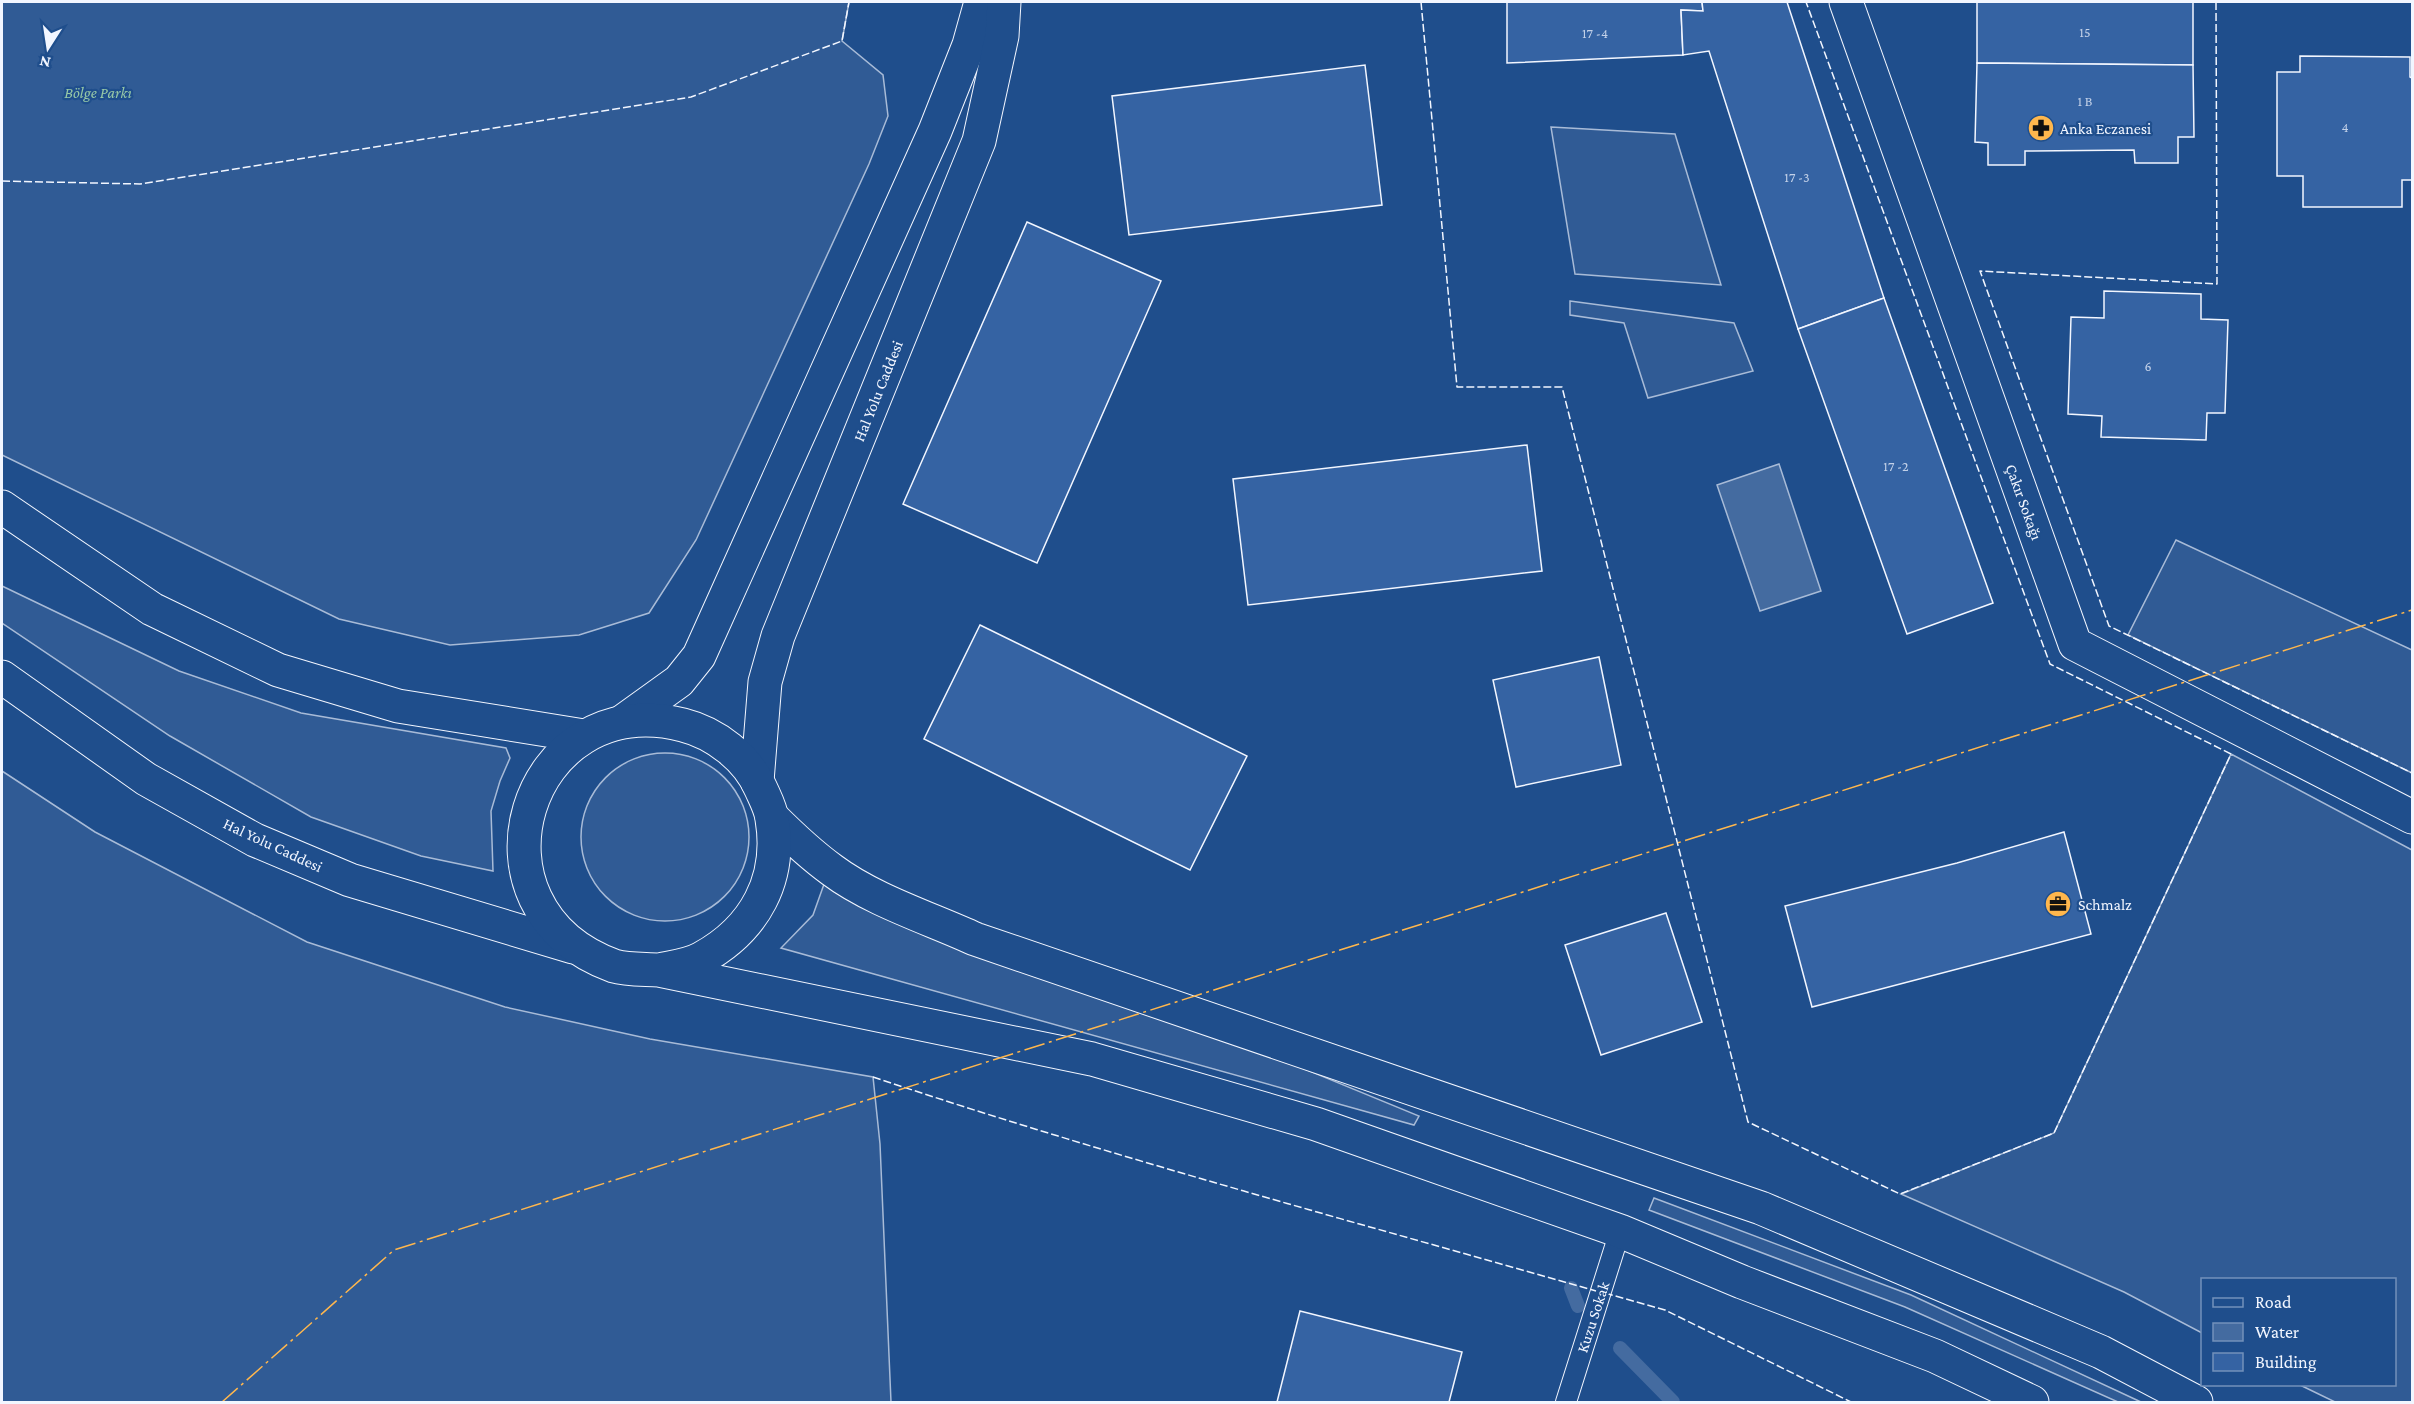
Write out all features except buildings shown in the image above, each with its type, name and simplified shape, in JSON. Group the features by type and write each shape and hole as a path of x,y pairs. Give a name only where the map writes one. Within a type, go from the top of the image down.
{"main road":[{"path":"981,2 969,45 935,131 699,656 679,681 622,722 584,736 552,763 531,800 522,840 528,882 547,919 577,948 616,966 659,970 1092,1059 1316,1124 1620,1232 1742,1282 1935,1356 2032,1402"},
{"name":"Hal Yolu Caddesi","path":"758,781 765,682 778,636 979,141 1002,36 1004,2"},
{"name":"Çakır Sokağı","path":"1846,2 2075,644 2412,817"},
{"path":"2,507 152,609 278,670 398,706 584,736"},
{"name":"Hal Yolu Caddesi","path":"2,677 146,779 255,840 350,880 577,948"},
{"path":"622,722 662,719 700,729 732,750 758,781 772,817 774,860 762,901 736,936 700,959 659,970"},
{"path":"772,817 799,844 833,871 878,896 975,939 1761,1208 2100,1352 2196,1402"}],"lane":[{"name":"Kuzu Sokak","path":"1566,1402 1620,1232"}],"shaded area":[{"path":"2,2 849,2 842,41 883,75 888,116 869,164 696,540 649,613 579,635 450,645 339,619 2,455"},
{"path":"1551,127 1675,134 1721,285 1575,274"},
{"path":"1570,301 1734,323 1753,371 1648,398 1624,323 1570,315"},
{"path":"2176,540 2412,650 2412,773 2128,635"},
{"path":"2,586 179,671 301,713 506,748 510,758 491,811 493,871 421,856 311,817 170,736 2,623"},
{"path":"665,753 697,760 711,767 724,778 735,791 742,805 749,837 742,869 735,883 724,896 711,907 697,914 665,921 633,914 619,907 606,896 595,883 588,869 581,837 588,805 595,791 606,778 619,767 633,760"},
{"path":"2231,754 2412,850 2412,1402 2335,1402 2302,1386 2396,1386 2396,1278 2201,1278 2201,1332 2124,1292 1901,1194 2054,1133"},
{"path":"2,771 95,832 307,942 505,1007 650,1039 873,1077 880,1144 891,1402 2,1402"},
{"path":"828,873 1419,1116 1414,1125 781,948 813,915"},
{"path":"1654,1198 1911,1295 2141,1402 2118,1402 1905,1307 1649,1210"}],"water":[{"path":"1779,464 1821,591 1760,611 1717,485"}],"waterway":[{"path":"1571,1288 1578,1306"},
{"path":"1620,1348 1673,1402"}],"fence":[{"path":"2,181 140,184 691,97 842,41 849,2"},
{"path":"1421,2 1457,387 1562,387 1748,1122 1900,1194 2054,1133 2231,754 2050,664 1806,2"},
{"path":"2216,2 2217,284 1980,271 2109,626 2412,773"},
{"path":"873,1077 1143,1162 1596,1291"},
{"path":"1605,1293 1665,1310 1851,1402"}],"power":[{"path":"222,1402 394,1250 2412,610"}],"place":[{"name":"Anka Eczanesi","path":"2041,128"},
{"name":"Schmalz","path":"2058,904"}],"park label":[{"name":"Bölge Parkı","path":"98,92"}]}
